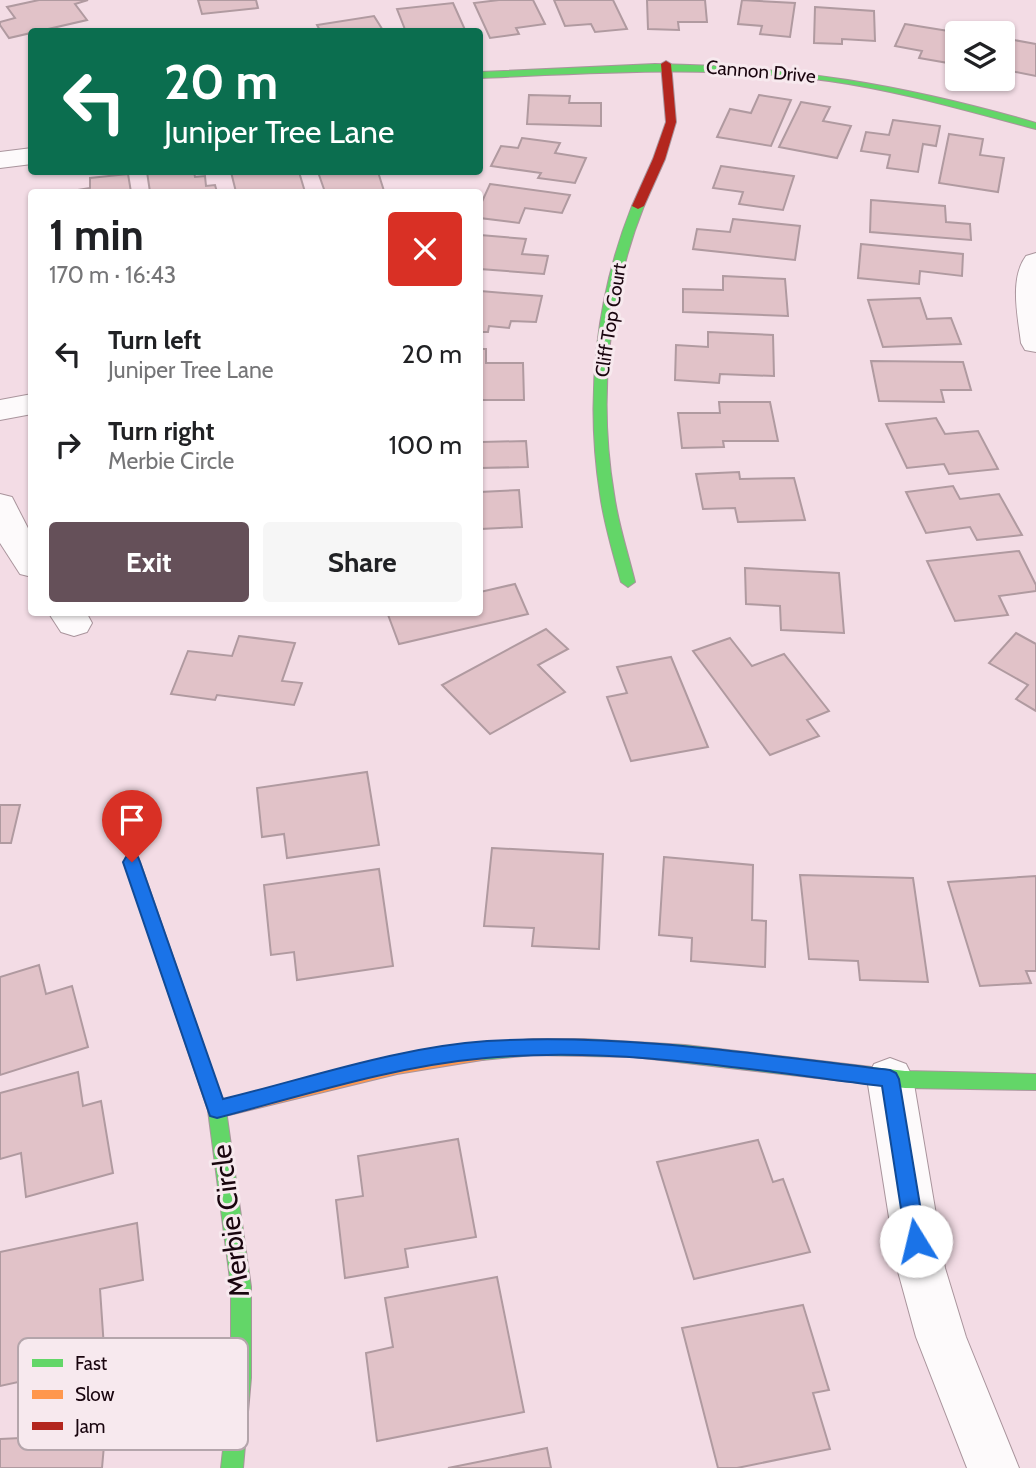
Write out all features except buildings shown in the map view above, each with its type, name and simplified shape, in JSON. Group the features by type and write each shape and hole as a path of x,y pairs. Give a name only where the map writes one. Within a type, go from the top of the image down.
{"street":[{"name":"Cannon Drive","path":"483,75 550,68 666,64 755,68 832,77 921,94 1036,126"},
{"name":"Cliff Top Court","path":"628,582 605,485 600,383 612,285 628,227 659,159 671,122 666,64"},
{"path":"0,160 28,156"},
{"path":"1036,262 1031,294 1036,343"},
{"path":"0,410 28,405"},
{"path":"0,505 19,547 28,559"},
{"name":"Merbie Circle","path":"132,862 217,1110 240,1287 241,1338"},
{"path":"217,1110 395,1064 485,1050 583,1046 686,1054 890,1079 1036,1082"},
{"path":"890,1079 921,1268 941,1337 993,1468"},
{"name":"Merbie Circle","path":"232,1468 234,1450"}],"traffic: fast":[{"path":"483,75 611,67 742,69 829,78 908,92 1036,126"},
{"path":"628,582 605,483 601,378 608,306 615,272 638,206"},
{"path":"132,862 217,1110 241,1287 241,1338"},
{"path":"482,1052 584,1046 685,1053 905,1080 1036,1082"},
{"path":"232,1468 234,1450"}],"traffic: slow":[{"path":"217,1110 397,1066 482,1052"}],"traffic: jam":[{"path":"638,206 659,159 671,122 666,64"}],"route":[{"path":"132,862 217,1110 395,1064 485,1050 583,1046 686,1054 890,1079 916,1241"}]}
